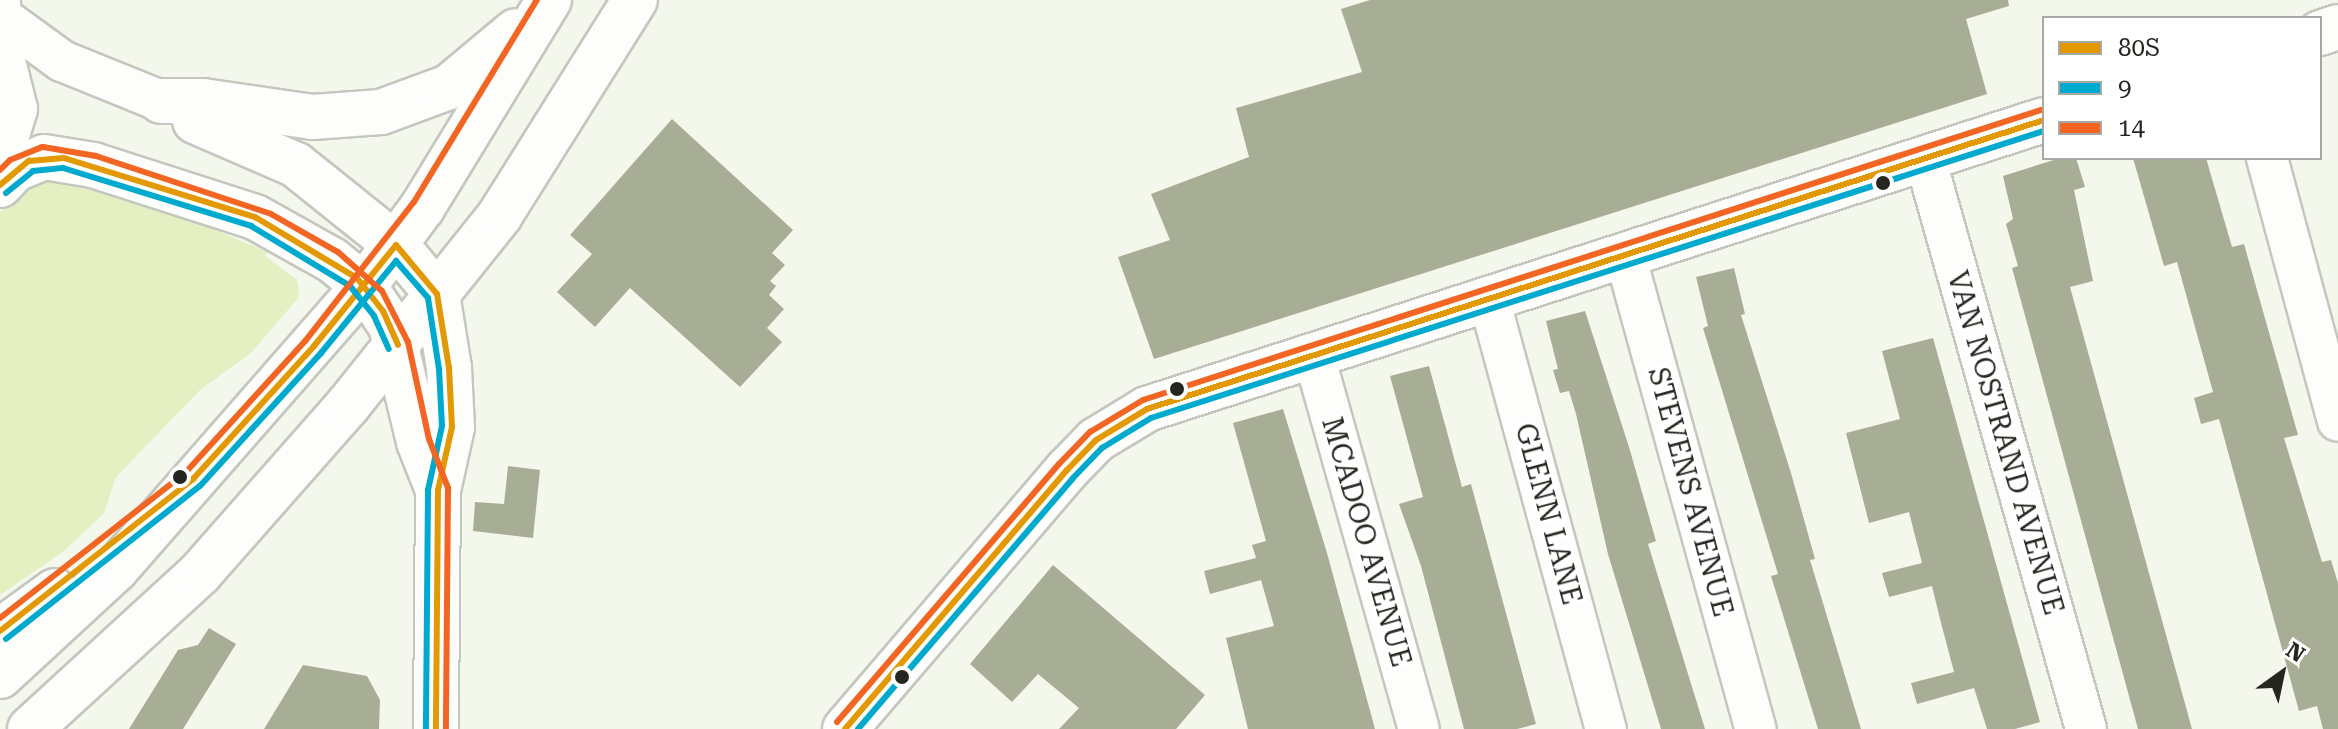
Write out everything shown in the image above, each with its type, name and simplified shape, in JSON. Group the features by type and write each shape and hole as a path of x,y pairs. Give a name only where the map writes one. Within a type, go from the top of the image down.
{"main road":[{"path":"30,729 200,573 398,345 507,204 635,0"},
{"path":"161,101 203,101 313,117 381,112 449,87 547,3"},
{"path":"0,676 116,569 364,286 396,245 547,3"},
{"path":"161,101 296,165 396,245 437,294 452,427 438,490 436,729"},
{"path":"845,729 1096,440 1147,409 2042,121"},
{"path":"0,185 15,169 44,157 93,165 267,223 332,260 364,286 383,311 398,345 419,442 438,490"},
{"path":"0,631 193,479"}],"street":[{"path":"0,0 2,49 17,109 0,165"},
{"path":"0,16 62,61 161,101"},
{"name":"VAN NOSTRAND AVENUE","path":"1925,158 2086,729"},
{"path":"2268,160 2338,421"},
{"name":"STEVENS AVENUE","path":"1625,255 1756,729"},
{"name":"GLENN LANE","path":"1489,299 1606,729"},
{"name":"MCADOO AVENUE","path":"1314,356 1419,729"}],"green space":[{"path":"60,178 211,223 210,228 268,252 265,256 297,280 298,298 252,352 200,390 116,477 104,513 64,551 0,595 0,212 28,182"}],"building":[{"path":"1370,0 2008,0 2009,6 1966,19 1987,94 1154,359 1118,257 1170,240 1151,194 1249,157 1236,108 1362,72 1341,9"},
{"path":"672,119 793,230 772,253 785,265 770,281 776,286 769,295 784,309 767,328 782,342 740,387 630,288 595,327 557,292 592,254 570,235"},
{"path":"2054,160 2077,160 2085,187 2074,190 2093,281 2070,287 2192,729 2138,729 2012,268 2018,266 2006,224 2013,219 2003,176"},
{"path":"2134,160 2207,160 2232,247 2244,244 2298,435 2284,438 2322,562 2331,560 2338,583 2338,729 2323,729 2317,706 2299,711 2219,419 2201,424 2194,398 2213,392 2177,262 2164,266"},
{"path":"1734,268 1745,314 1741,315 1791,473 1815,559 1810,560 1861,729 1818,729 1771,576 1778,574 1703,328 1708,326 1696,277"},
{"path":"1585,311 1656,541 1648,544 1705,729 1661,729 1608,554 1576,414 1569,391 1560,393 1553,370 1558,369 1546,321"},
{"path":"1933,338 2040,722 2015,729 1987,729 1974,688 1917,704 1911,683 1954,672 1932,586 1889,597 1882,573 1922,563 1909,512 1869,523 1846,433 1900,419 1882,351"},
{"path":"1429,366 1462,487 1471,484 1536,724 1517,729 1464,729 1421,566 1399,504 1423,497 1390,376"},
{"path":"1283,409 1327,553 1375,729 1248,729 1226,638 1274,626 1261,580 1210,594 1204,571 1256,558 1252,545 1266,541 1233,423"},
{"path":"508,466 540,470 533,538 473,531 475,502 504,504"},
{"path":"1053,565 1205,695 1176,729 1059,729 1079,708 1038,674 1012,702 970,664"},
{"path":"209,628 236,644 183,729 129,729 178,650 198,645"},
{"path":"303,665 367,676 380,700 379,729 264,729"}],"transit line":[{"name":"14","path":"0,618 186,472 306,340 414,202 537,0"},
{"name":"14","path":"837,722 1059,464 1090,432 1143,400 2041,110"},
{"name":"80S","path":"845,729 1066,471 1096,440 1147,409 2042,121"},
{"name":"9","path":"858,729 1073,478 1102,448 1151,418 2042,132"},
{"name":"14","path":"0,170 10,160 43,147 96,156 271,214 338,252 382,291 408,342 429,439 448,488 446,729"},
{"name":"80S","path":"0,185 29,161 64,158 255,217 357,278 383,311 398,345"},
{"name":"9","path":"6,193 33,171 63,168 251,226 350,286 374,316 389,349"},
{"name":"80S","path":"0,631 193,479 314,346 396,245 437,294 449,368 452,427 438,490 436,729"},
{"name":"9","path":"6,639 200,486 321,353 396,261 428,298 439,369 442,426 428,490 426,729"}]}
